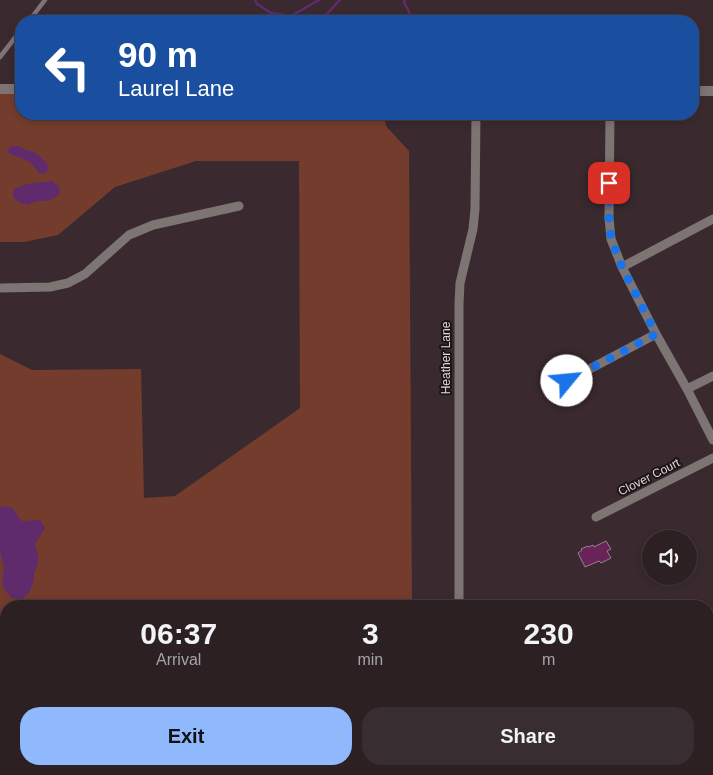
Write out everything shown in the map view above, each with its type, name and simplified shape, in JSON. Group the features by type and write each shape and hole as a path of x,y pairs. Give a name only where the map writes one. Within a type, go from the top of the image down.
{"street":[{"path":"0,88 15,89"},
{"path":"699,91 713,91"},
{"name":"Heather Lane","path":"459,600 459,304 460,283 473,229 475,209 476,120"},
{"path":"610,120 609,218 611,239 622,267 713,440"},
{"path":"0,288 50,288 68,283 85,274 129,235 153,225 239,206"},
{"path":"622,267 713,219"},
{"path":"567,381 656,334"},
{"path":"687,389 713,376"},
{"name":"Clover Court","path":"596,517 713,458"}],"lane":[{"path":"34,15 46,0"},
{"path":"0,57 15,38"}],"shaded area":[{"path":"0,94 15,94 15,120 385,120 386,126 409,151 412,600 0,600 0,354 32,370 141,369 144,498 175,496 300,408 299,161 196,161 115,187 58,235 24,242 0,242"},
{"path":"11,146 19,146 41,157 48,165 47,172 40,174 30,162 10,154 7,150"},
{"path":"53,181 59,187 60,193 52,199 28,205 20,203 13,197 13,190 22,185"},
{"path":"0,506 13,508 21,521 40,520 45,528 35,544 38,564 34,573 34,580 29,593 22,599 12,598 2,584 4,568 0,551"}],"building":[{"path":"606,541 611,549 607,551 611,558 585,567 578,553 581,549 593,545 594,547"}],"waterway":[{"path":"255,0 257,4 271,13 284,15"},
{"path":"293,15 319,0"},
{"path":"326,15 340,0"},
{"path":"405,0 404,2 410,15"}],"route":[{"path":"567,381 656,334 622,267 611,239 609,183"}]}
